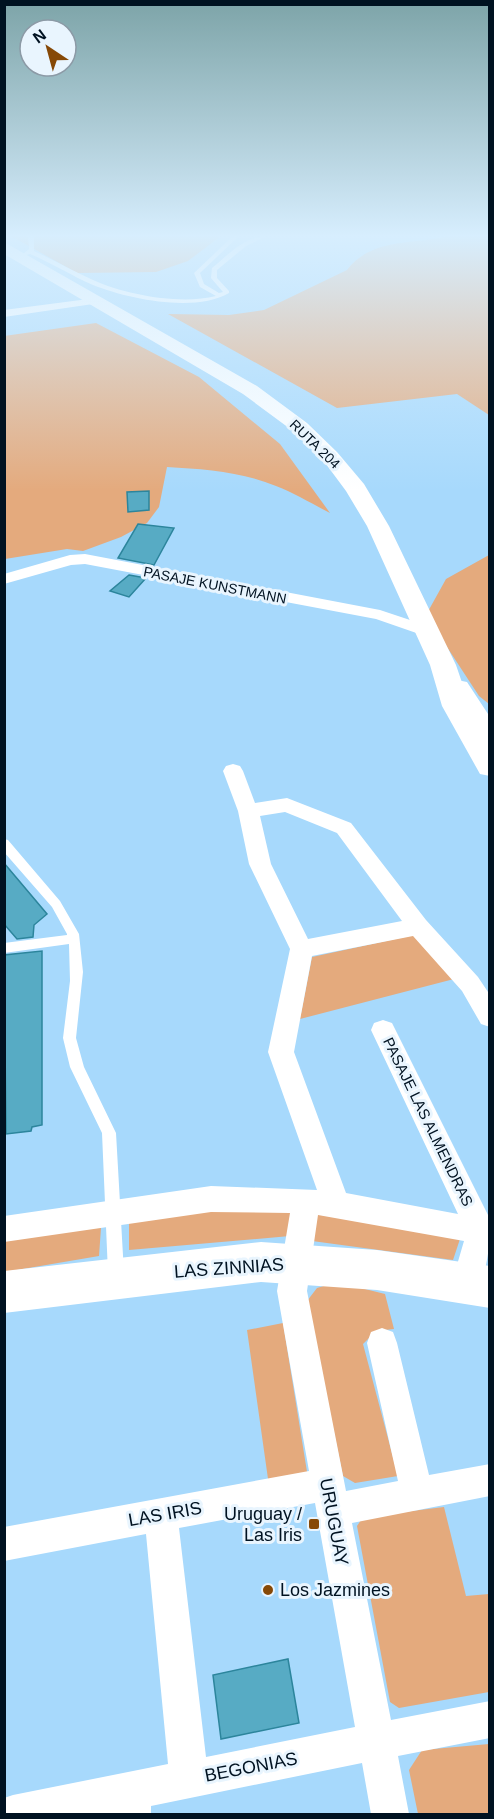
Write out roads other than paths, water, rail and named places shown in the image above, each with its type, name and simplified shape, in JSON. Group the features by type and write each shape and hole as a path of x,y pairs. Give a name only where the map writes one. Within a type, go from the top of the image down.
{"main road":[{"name":"RUTA 204","path":"129,321 249,390 315,441 343,472 368,507 443,665 456,706 489,767"},
{"path":"443,665 474,717 489,736"},
{"name":"LAS ZINNIAS","path":"4,1292 261,1262 377,1270 478,1284"}],"street":[{"name":"PASAJE KUNSTMANN","path":"4,579 69,560 85,559 380,615 425,631"},
{"path":"233,771 248,811 260,864 302,949 281,1052 336,1204"},
{"path":"248,811 287,806 344,828 378,870 418,926 470,984 489,1017"},
{"path":"302,949 418,926"},
{"name":"PASAJE LAS ALMENDRAS","path":"383,1030 485,1232"},
{"path":"4,1229 211,1199 336,1204 485,1232 478,1284"},
{"name":"URUGUAY","path":"306,1201 294,1264 292,1292 390,1815"},
{"path":"382,1343 417,1494"},
{"name":"LAS IRIS","path":"4,1544 160,1515 329,1497 417,1494 489,1480"},
{"path":"160,1515 189,1779"},
{"name":"BEGONIAS","path":"13,1815 132,1803 189,1779 489,1719"}],"lane":[{"path":"4,843 60,910 74,939 76,981 68,1027 70,1044 77,1068 101,1111 109,1132 116,1278"},
{"path":"4,948 74,939"}],"place":[{"name":"Uruguay / Las Iris","path":"314,1524"},
{"name":"Los Jazmines","path":"268,1590"}]}
